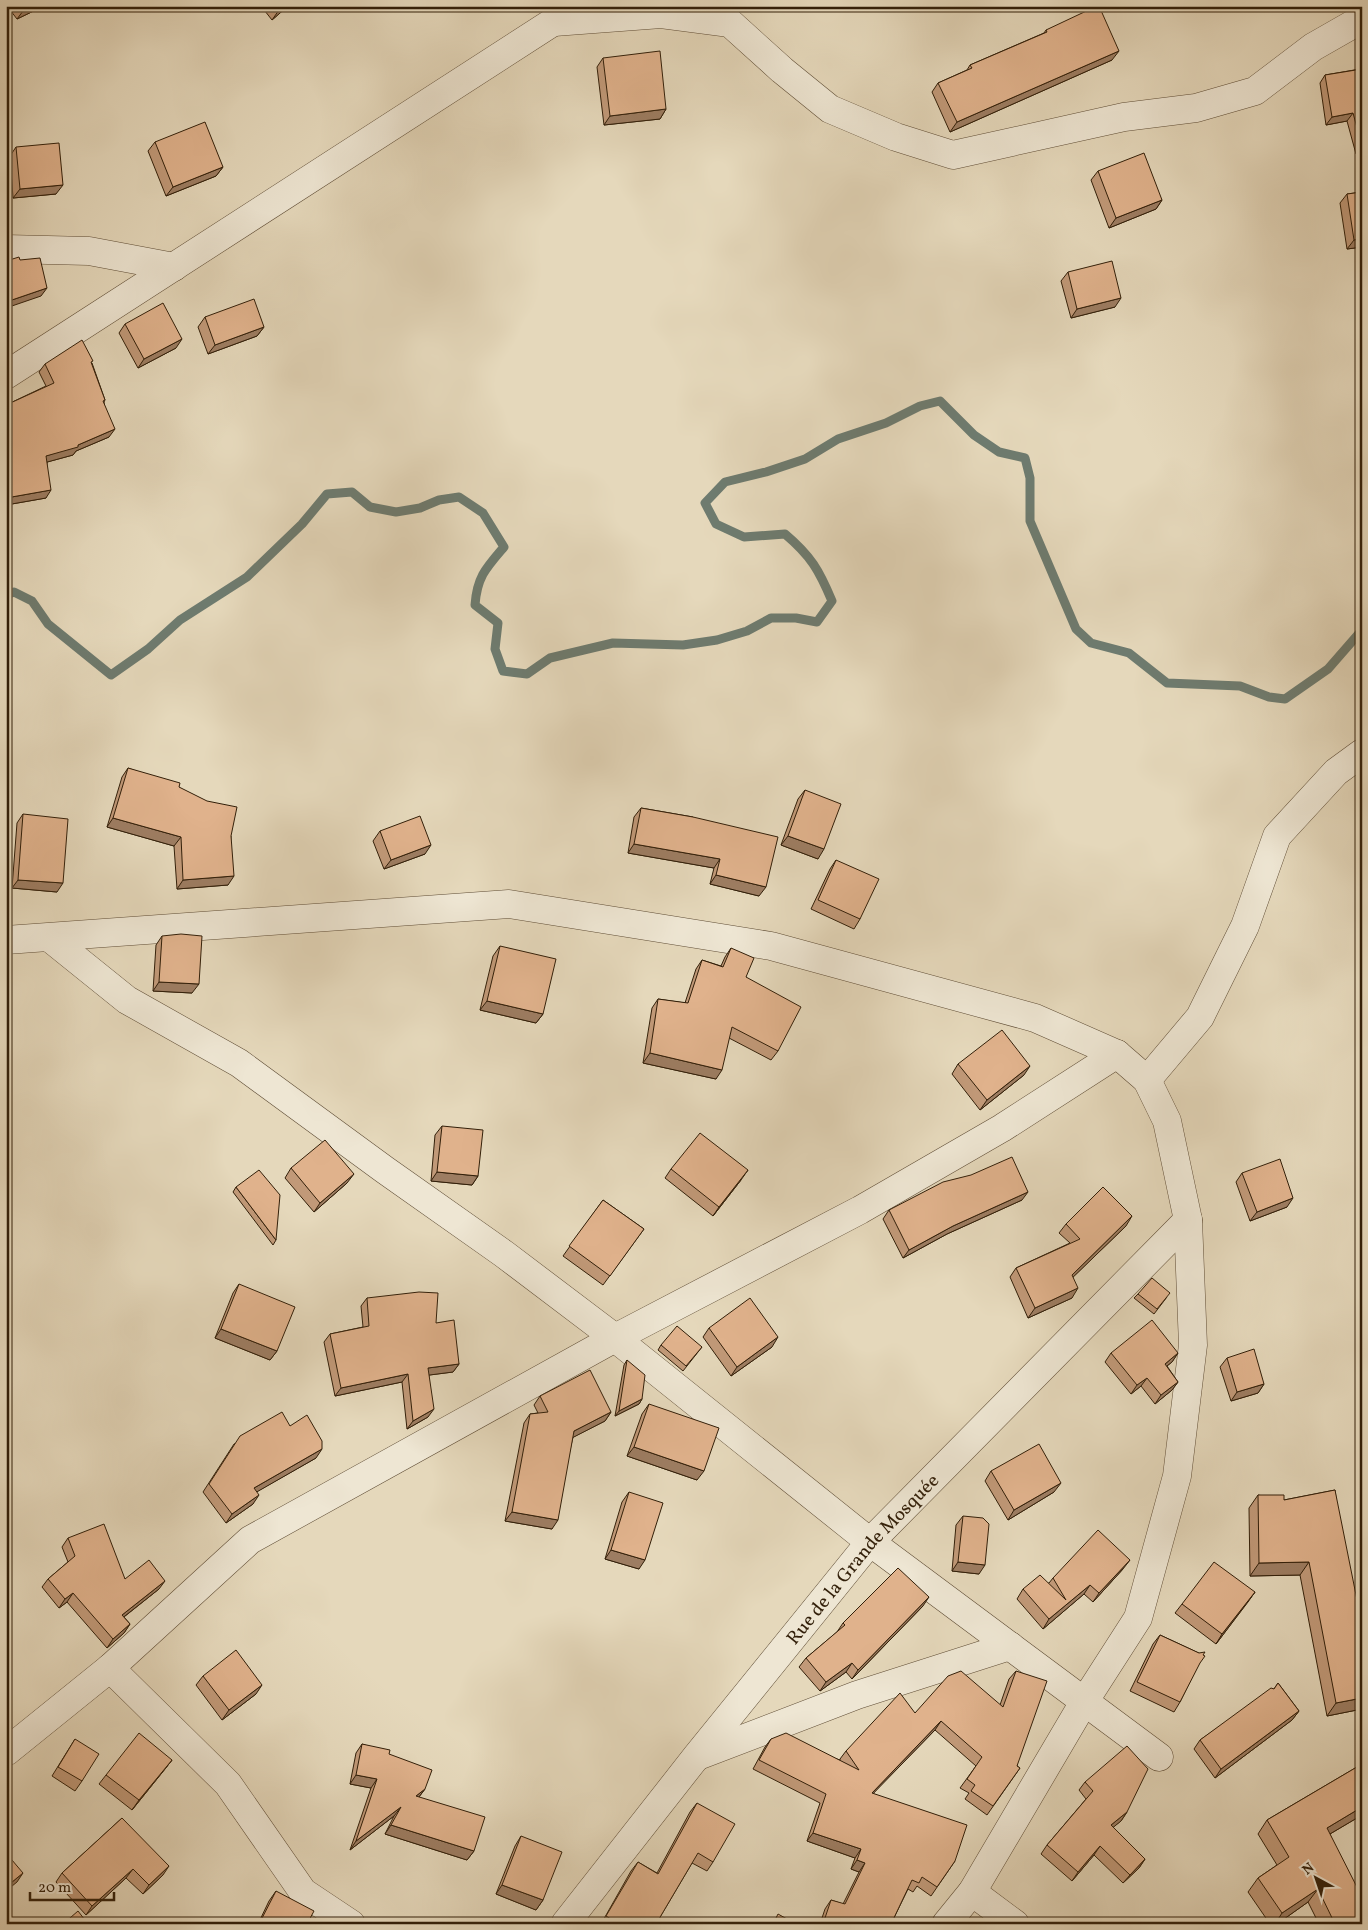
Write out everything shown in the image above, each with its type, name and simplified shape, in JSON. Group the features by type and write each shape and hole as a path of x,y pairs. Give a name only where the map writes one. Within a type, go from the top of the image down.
{"street":[{"path":"6,375 577,6"},
{"path":"554,22 661,14 730,23 782,70 830,108 896,137 953,155 1124,117 1196,108 1255,91 1313,47 1362,19"},
{"path":"6,249 89,251 174,267"},
{"path":"1147,1080 1200,1017 1245,926 1277,836 1336,772 1362,753"},
{"path":"6,940 509,904 771,946 1035,1018 1117,1054 1147,1080 1167,1122 1188,1220 1193,1345 1177,1476 1138,1618 1084,1702 972,1892 946,1924"},
{"path":"50,938 127,1000 239,1063 384,1170 504,1254 615,1338 870,1542 1159,1757"},
{"path":"6,1752 110,1668 250,1540 615,1338 860,1210 1002,1128 1117,1054"},
{"name":"Rue de la Grande Mosquée","path":"565,1924 696,1757 870,1542 1188,1220"},
{"path":"696,1757 857,1695 1010,1646"},
{"path":"110,1668 228,1784 303,1892 351,1924"},
{"path":"972,1892 1015,1924"}],"building":[{"path":"20,6 32,6 23,11"},
{"path":"275,6 283,6 279,10"},
{"path":"1099,6 1119,51 957,122 938,83 972,68 970,65 1047,32 1046,30"},
{"path":"660,51 666,109 610,116 603,58"},
{"path":"1362,69 1362,146 1353,113 1332,117 1325,75"},
{"path":"205,122 223,167 173,187 155,142"},
{"path":"59,143 63,185 20,189 16,147"},
{"path":"1144,153 1162,200 1116,218 1098,171"},
{"path":"1362,192 1362,238 1354,240 1347,194"},
{"path":"19,257 20,260 40,258 47,288 6,302 6,261"},
{"path":"1112,261 1121,298 1077,309 1068,272"},
{"path":"254,299 264,327 215,345 205,317"},
{"path":"163,303 182,339 144,359 125,324"},
{"path":"82,340 93,361 91,362 105,400 103,401 115,429 78,445 78,447 46,456 51,490 6,498 6,405 54,383 45,364"},
{"path":"128,768 180,783 179,787 207,801 237,807 231,836 234,876 183,880 181,837 113,818"},
{"path":"805,790 841,804 824,849 788,836"},
{"path":"641,808 693,817 778,837 766,887 716,875 720,859 634,844"},
{"path":"23,814 68,819 63,883 18,880"},
{"path":"420,816 431,845 391,860 380,831"},
{"path":"836,860 879,879 860,919 818,900"},
{"path":"181,934 202,936 199,984 159,982 162,936"},
{"path":"500,946 556,959 543,1014 487,1001"},
{"path":"731,948 754,958 746,977 801,1007 778,1051 732,1027 722,1070 650,1053 658,999 688,1003 702,960 723,967"},
{"path":"1002,1030 1030,1066 987,1100 958,1064"},
{"path":"442,1126 483,1130 478,1176 437,1172"},
{"path":"700,1133 748,1170 719,1207 671,1169"},
{"path":"325,1140 354,1174 320,1203 291,1168"},
{"path":"1012,1157 1028,1192 953,1226 909,1250 889,1210 943,1182 971,1175"},
{"path":"1280,1159 1293,1198 1257,1212 1242,1173"},
{"path":"259,1170 280,1195 276,1240 236,1187"},
{"path":"1103,1187 1132,1216 1072,1275 1078,1288 1035,1308 1016,1268 1080,1239 1066,1224"},
{"path":"603,1200 644,1229 610,1276 569,1246"},
{"path":"1152,1278 1170,1293 1157,1309 1138,1294"},
{"path":"239,1284 295,1307 277,1351 221,1329"},
{"path":"419,1292 438,1293 436,1323 454,1320 459,1364 428,1368 434,1409 413,1421 408,1374 341,1388 330,1334 369,1326 367,1298"},
{"path":"750,1298 778,1337 737,1367 709,1328"},
{"path":"1152,1320 1178,1353 1165,1364 1178,1382 1161,1395 1147,1378 1137,1385 1111,1353"},
{"path":"677,1326 702,1347 686,1366 661,1345"},
{"path":"1254,1349 1264,1384 1237,1392 1227,1358"},
{"path":"627,1360 645,1375 642,1399 619,1411"},
{"path":"590,1370 611,1412 574,1431 558,1520 512,1512 530,1414 548,1412 540,1396"},
{"path":"649,1404 719,1428 704,1471 634,1447"},
{"path":"282,1412 290,1426 307,1415 322,1441 322,1449 254,1488 259,1495 232,1514 209,1484 240,1436"},
{"path":"1039,1444 1061,1483 1014,1510 991,1471"},
{"path":"1335,1490 1362,1625 1362,1698 1336,1703 1309,1562 1259,1563 1258,1495 1284,1495 1284,1500"},
{"path":"629,1492 663,1503 645,1560 611,1550"},
{"path":"963,1516 983,1518 989,1524 985,1565 958,1562"},
{"path":"104,1524 125,1579 149,1560 165,1581 122,1615 130,1624 113,1639 73,1593 65,1599 48,1579 75,1556 68,1538"},
{"path":"1098,1530 1130,1560 1099,1593 1090,1585 1049,1619 1023,1589 1040,1575 1066,1600 1053,1578"},
{"path":"1214,1562 1255,1592 1222,1634 1182,1604"},
{"path":"898,1568 929,1597 858,1670 852,1663 826,1682 806,1658 845,1625 843,1623"},
{"path":"1160,1635 1199,1653 1205,1652 1203,1655 1205,1656 1180,1702 1137,1682"},
{"path":"236,1650 262,1685 229,1710 203,1676"},
{"path":"961,1671 1003,1707 1016,1671 1047,1681 1017,1766 1020,1768 993,1806 971,1791 975,1785 967,1779 982,1757 941,1721 872,1793 967,1825 955,1861 937,1887 922,1877 919,1883 912,1880 891,1924 823,1924 831,1900 845,1904 865,1863 857,1860 861,1849 813,1833 826,1794 759,1760 771,1739 786,1733 859,1770 846,1751 900,1693 915,1713 948,1676"},
{"path":"1278,1683 1299,1711 1221,1769 1200,1740 1271,1688 1274,1689"},
{"path":"139,1733 172,1760 139,1800 106,1775"},
{"path":"75,1739 99,1754 82,1781 58,1767"},
{"path":"362,1744 390,1750 389,1754 432,1770 425,1789 416,1796 485,1817 474,1851 391,1825 401,1807 356,1841 377,1779 356,1775"},
{"path":"1127,1746 1148,1769 1127,1812 1111,1825 1145,1859 1130,1875 1100,1846 1078,1872 1047,1845 1093,1791 1085,1782"},
{"path":"1362,1764 1362,1807 1327,1828 1362,1897 1362,1924 1335,1924 1318,1889 1282,1913 1258,1878 1289,1857 1267,1820"},
{"path":"697,1803 735,1824 713,1862 698,1853 656,1924 619,1924 606,1916 638,1862 658,1874"},
{"path":"122,1818 169,1866 149,1885 133,1869 92,1906 62,1873"},
{"path":"521,1836 562,1852 543,1900 502,1885"},
{"path":"6,1853 23,1873 6,1887"},
{"path":"276,1891 314,1911 307,1924 259,1924"},
{"path":"78,1911 88,1924 63,1924"},
{"path":"778,1914 796,1924 773,1924"}],"waterway":[{"path":"6,595 14,592 32,601 48,624 111,675 148,649 180,620 247,577 302,524 327,494 352,492 370,507 396,512 420,508 439,500 459,497 483,513 504,547 480,580 475,605 498,623 495,649 503,671 527,674 550,658 613,643 683,645 717,640 747,631 771,618 796,618 817,622 832,601 818,572 801,549 785,534 744,537 716,524 705,503 725,482 766,472 805,459 838,439 886,423 920,406 940,401 974,435 999,452 1025,458 1030,478 1030,521 1076,629 1091,643 1129,653 1167,683 1240,686 1269,697 1285,699 1328,669 1362,630"}]}
